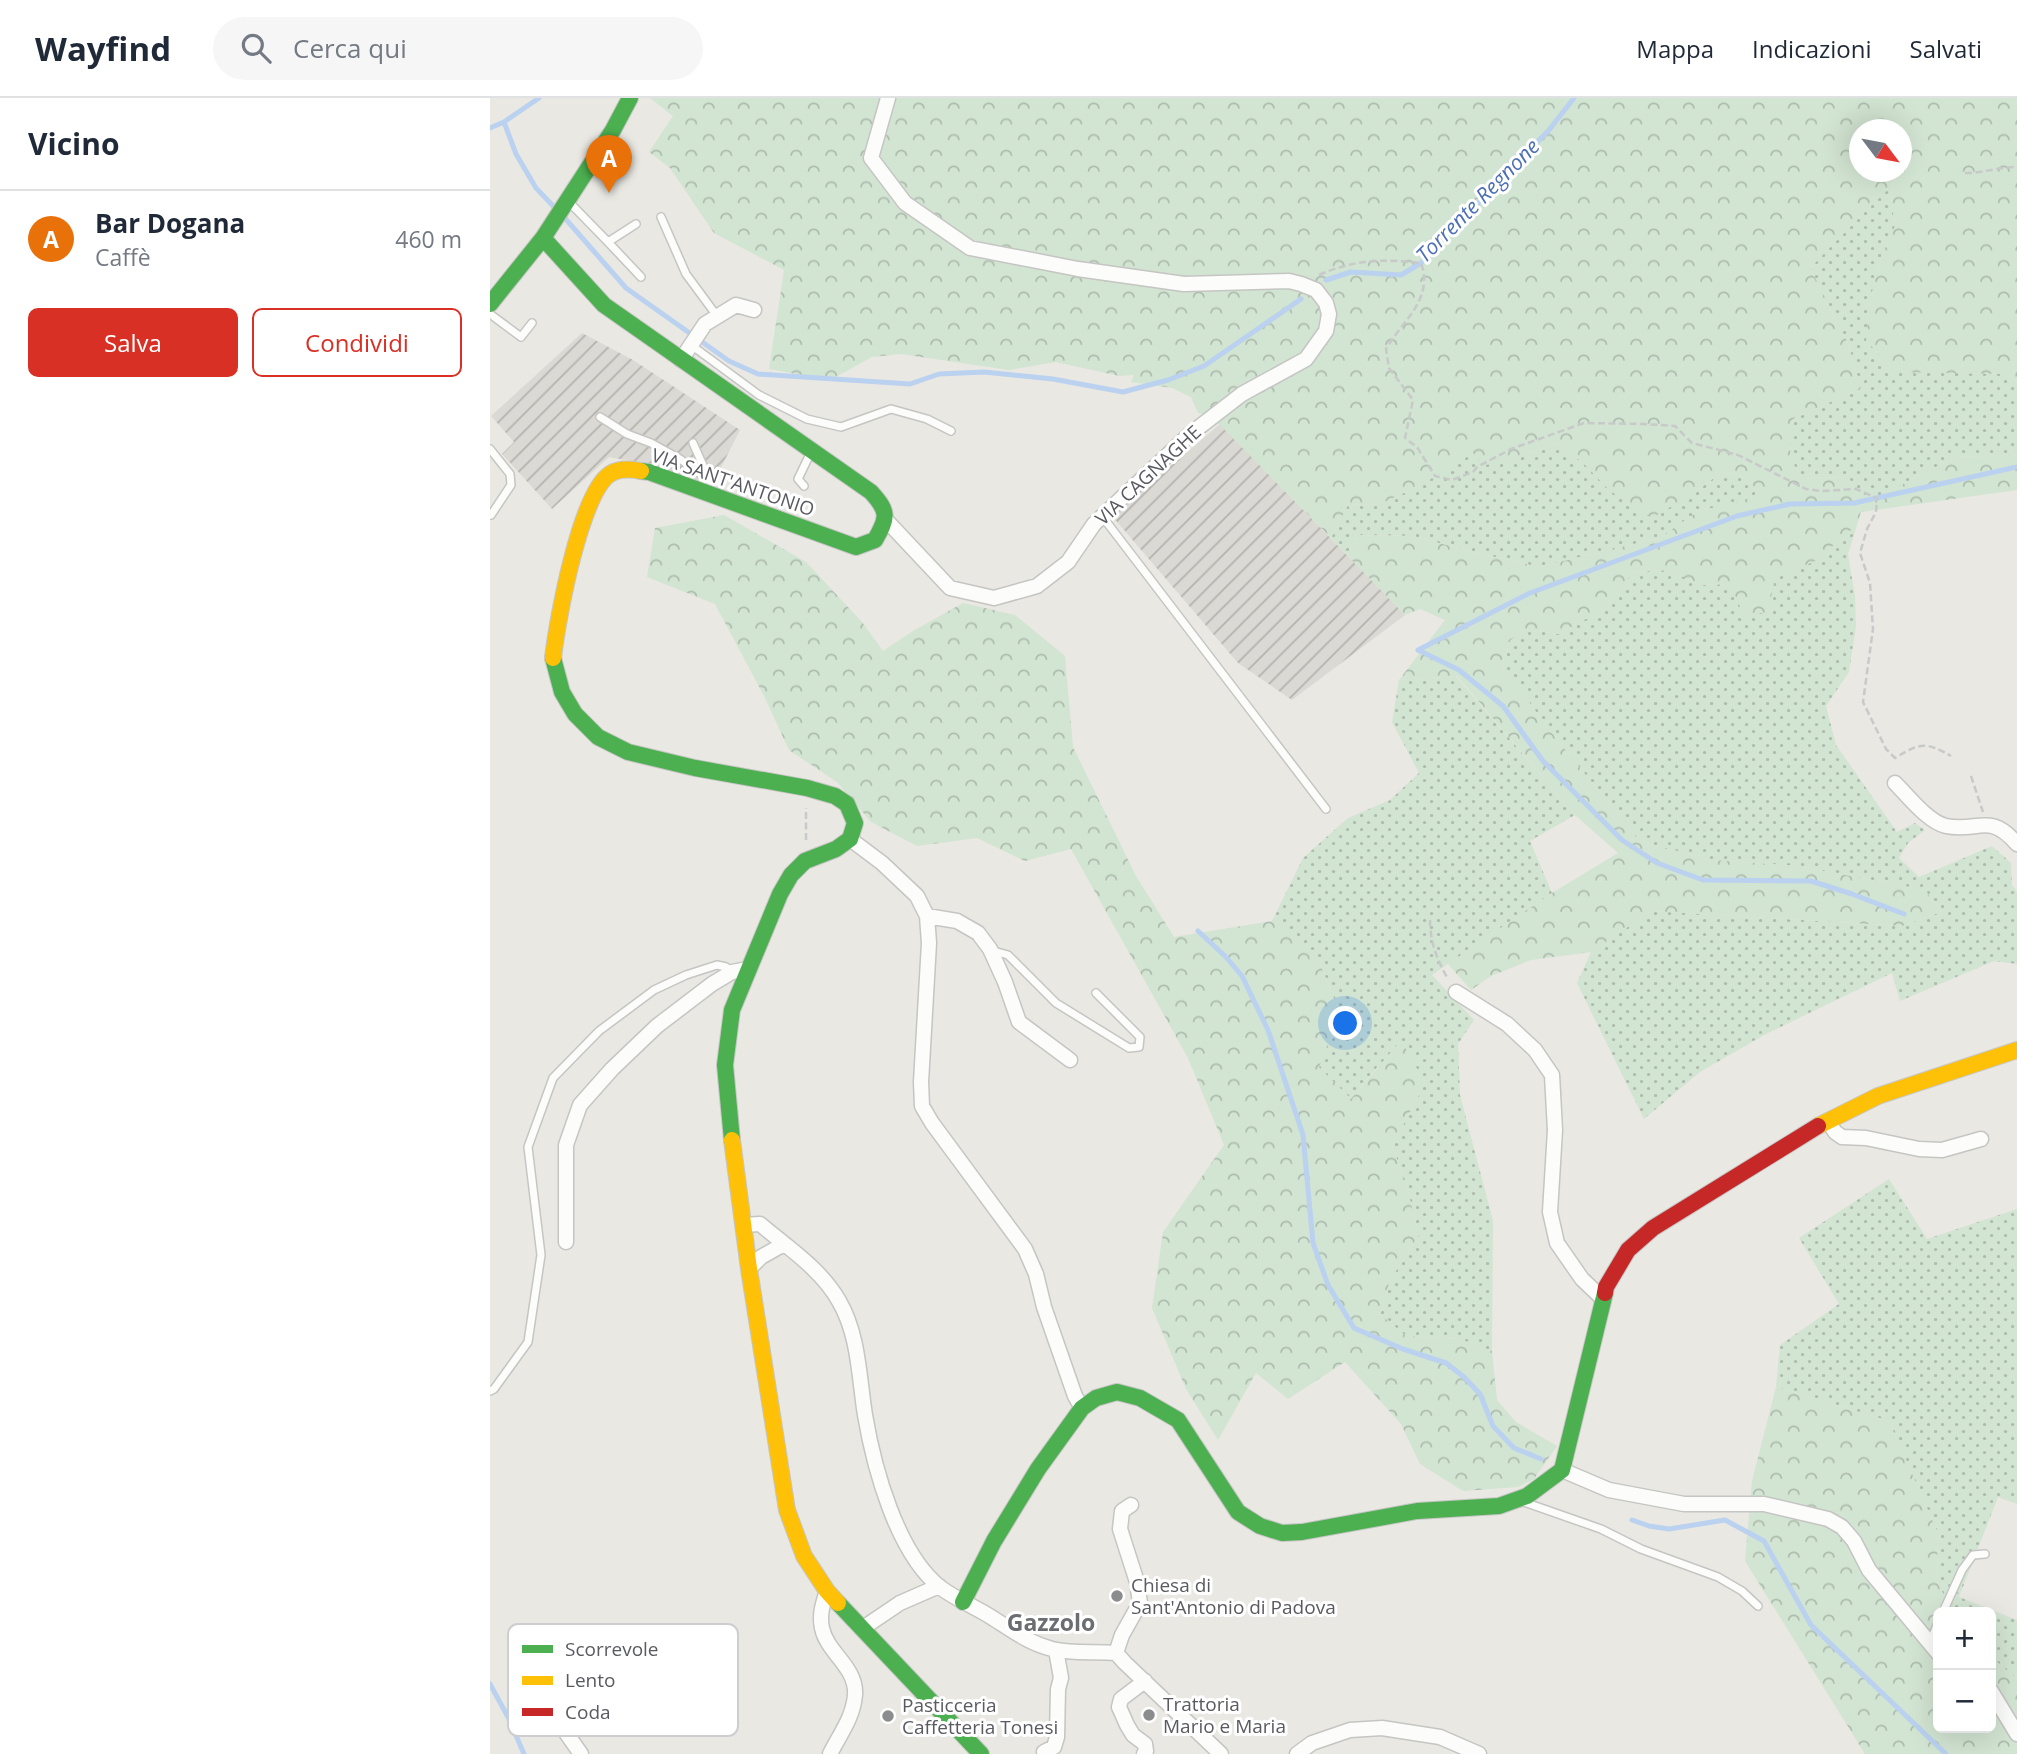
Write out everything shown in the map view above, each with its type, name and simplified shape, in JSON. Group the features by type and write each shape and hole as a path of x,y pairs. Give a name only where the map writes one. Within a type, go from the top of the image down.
{"street":[{"path":"490,304 543,238 613,130 630,98"},
{"path":"888,98 871,158 905,203 970,248 1078,269 1184,284 1289,281 1306,286"},
{"path":"543,238 604,305 871,492 884,506 886,520"},
{"name":"VIA CAGNAGHE","path":"886,520 950,588 994,598 1037,586 1068,562 1094,524 1189,435 1242,394 1306,359 1326,331 1329,314 1326,303 1316,290 1306,286"},
{"path":"681,360 711,320 736,305 754,310"},
{"name":"VIA SANT'ANTONIO","path":"850,839 855,823 847,804 835,796 807,788 695,768 628,751 598,737 575,714 562,692 553,659 556,630 583,519 601,482 611,473 627,469 649,472 713,488 789,524 856,547 875,540 886,520"},
{"path":"1895,783 1931,820 1945,826 1994,825 2008,833 2017,844"},
{"path":"981,1754 827,1591 804,1556 787,1510 749,1269 731,1135 725,1065 740,970 791,875 805,861 836,849 850,839 882,863 917,895 927,916 929,943 922,1107 1025,1249 1036,1274 1044,1307 1075,1396 1082,1408"},
{"path":"927,916 957,922 978,933 990,949 1019,1022 1070,1060"},
{"path":"566,1242 566,1145 580,1105 612,1069 657,1026 712,984 740,970"},
{"path":"1456,992 1507,1024 1535,1050 1552,1075 1555,1130 1550,1212 1557,1243 1582,1279 1603,1299"},
{"path":"963,1602 994,1541 1038,1469 1082,1408 1096,1398 1117,1392 1140,1398 1178,1420 1238,1513 1260,1526 1282,1533 1302,1532 1417,1511 1499,1506 1527,1496 1562,1470 1606,1287 1628,1250 1653,1228 1805,1132 1878,1096 2017,1050"},
{"path":"1828,1121 1842,1137 1867,1138 1919,1149 1942,1150 1981,1139"},
{"path":"743,1225 760,1224 817,1272 839,1301 852,1334 872,1452 897,1527 916,1561 939,1586 1039,1646 1056,1650 1116,1653 1221,1754"},
{"path":"749,1269 761,1257 784,1244"},
{"path":"1562,1470 1609,1490 1684,1504 1764,1504 1828,1519 1842,1527 1854,1541 1869,1570 1933,1647"},
{"path":"1116,1653 1122,1635 1140,1603 1138,1581 1120,1530 1122,1511 1131,1505"},
{"path":"863,1628 900,1603 939,1586"},
{"path":"827,1591 821,1609 822,1630 851,1674 855,1692 850,1718 830,1754"},
{"path":"1051,1751 1058,1737 1058,1689 1061,1678 1056,1650"},
{"path":"1144,1754 1145,1744 1133,1735 1119,1707 1121,1699 1145,1681"},
{"path":"1996,1699 2017,1734"},
{"path":"1297,1754 1312,1743 1350,1730 1382,1728 1440,1737 1479,1754"},
{"path":"568,1736 581,1754"}],"lane":[{"path":"566,200 641,277"},
{"path":"661,217 686,274 711,320"},
{"path":"608,242 636,224"},
{"path":"490,314 521,337 532,323"},
{"path":"691,345 759,395 807,419 841,427 891,409 928,419 950,431"},
{"path":"600,417 627,434 680,459 713,488"},
{"path":"693,443 713,488"},
{"path":"490,449 510,474 511,485 491,515"},
{"path":"804,486 798,479 812,451"},
{"path":"1102,516 1326,808"},
{"path":"990,949 1008,955 1056,1003 1129,1048 1139,1047 1140,1037 1096,993"},
{"path":"490,1391 527,1342 541,1255 528,1147 553,1078 599,1031 654,990 686,975 718,965 740,970"},
{"path":"1517,1499 1560,1513 1601,1529 1640,1549 1718,1577 1742,1591 1758,1606"},
{"path":"1945,1607 1962,1570 1973,1555 1985,1555"}],"path":[{"path":"1965,173 2017,167"},
{"path":"1306,286 1315,277 1341,265 1386,259 1421,263 1425,275 1421,298 1386,349 1388,368 1413,400 1405,438 1420,452 1435,477 1452,480 1473,472 1477,467 1511,449 1584,423 1644,424 1675,426 1692,443 1738,455 1806,489 1856,489 1877,498 1876,512 1867,529 1860,553 1870,583 1873,629 1863,702 1886,748 1895,758 1915,746 1926,744 1951,756"},
{"path":"1972,776 1984,816 1994,825"},
{"path":"805,861 807,788"},
{"path":"1430,919 1430,936 1437,958 1456,992"}],"shaded area":[{"path":"582,333 633,360 740,430 710,489 648,464 609,457 552,509 502,454 514,442 491,416"},
{"path":"1220,424 1405,615 1292,700 1238,663 1112,516"}],"green space":[{"path":"650,98 2017,98 2017,382 2009,374 1894,372 1866,340 1870,300 1877,271 1895,226 1890,188 1810,268 1848,343 1861,388 1793,419 1790,443 1793,463 1802,477 1849,478 1862,505 1956,457 2017,455 2017,490 1861,512 1857,525 1815,561 1775,578 1768,612 1744,616 1730,584 1700,585 1670,570 1633,572 1606,608 1558,634 1524,629 1506,644 1502,671 1519,688 1639,841 1712,860 1797,866 1925,890 1941,912 1902,926 1651,911 1591,952 1531,960 1491,976 1471,990 1448,964 1552,893 1618,853 1575,815 1457,676 1399,680 1445,620 1420,609 1405,615 1347,555 1357,535 1412,536 1539,567 1659,538 1699,511 1764,496 1743,476 1722,472 1652,518 1610,491 1559,443 1509,461 1485,465 1473,453 1417,487 1380,504 1348,505 1331,538 1211,416 1198,413 1191,397 1172,388 1131,382 1134,375 1119,376 1056,362 1009,370 901,354 872,357 830,380 769,369 784,270 714,233 670,168 649,152 673,116"},
{"path":"1890,187 1895,226 1877,271 1964,373 2009,374 2017,382 2017,455 1956,457 1862,505 1849,478 1802,477 1793,463 1790,443 1793,419 1861,388 1848,343 1810,268"},
{"path":"1559,443 1584,464 1692,494 1722,472 1743,476 1765,497 1699,511 1659,538 1539,567 1412,536 1357,535 1347,555 1331,538 1348,505 1380,504 1417,487 1473,453 1509,461"},
{"path":"724,515 806,562 862,622 883,651 963,603 1015,615 1065,656 1073,747 1136,876 1174,937 1272,921 1316,954 1340,1013 1319,1067 1351,1099 1401,1040 1425,1083 1392,1146 1406,1184 1419,1235 1390,1280 1380,1314 1406,1336 1460,1339 1492,1351 1497,1400 1516,1422 1557,1446 1534,1479 1518,1487 1463,1491 1420,1464 1401,1424 1345,1362 1288,1399 1256,1373 1218,1440 1186,1389 1152,1308 1163,1232 1224,1145 1188,1058 1071,849 1025,861 977,838 917,846 871,822 837,782 789,750 764,696 715,604 647,577 655,528"},
{"path":"1857,525 1848,554 1855,597 1856,626 1849,672 1826,706 1836,745 1897,832 1915,823 1925,830 1908,843 1899,858 1919,877 1992,846 2011,863 2012,885 2017,892 2017,964 1994,961 1900,1001 1892,973 1764,1035 1700,1072 1644,1119 1577,983 1591,952 1651,911 1902,926 1941,912 1925,890 1797,866 1712,860 1639,841 1519,688 1502,672 1506,644 1524,629 1558,634 1606,608 1633,572 1670,570 1700,585 1775,578 1815,561"},
{"path":"1456,676 1575,815 1530,841 1552,893 1432,975 1474,1020 1458,1044 1460,1095 1493,1221 1492,1351 1460,1339 1406,1336 1380,1314 1390,1280 1419,1235 1406,1184 1392,1146 1425,1083 1378,1066 1351,1099 1318,1067 1340,1013 1316,954 1272,921 1303,858 1348,818 1390,800 1419,773 1392,722 1399,680"},
{"path":"1889,1179 1927,1239 2017,1209 2017,1504 1998,1497 1959,1597 1984,1607 1950,1607 1938,1584 1937,1531 1889,1421 1776,1387 1780,1345 1839,1304 1799,1238"},
{"path":"1776,1387 1889,1421 1937,1531 1938,1584 1950,1607 1933,1607 1933,1733 1996,1733 1996,1661 2017,1679 2017,1754 1865,1754 1745,1561 1752,1481"},
{"path":"1996,1612 2017,1620 2017,1679 1996,1661"}],"waterway":[{"path":"490,128 504,122 539,98"},
{"name":"Torrente Regnone","path":"1326,280 1351,272 1401,275 1421,263 1549,130 1574,98"},
{"name":"Torrente Regnone","path":"504,122 516,154 536,188 556,209"},
{"name":"Torrente Regnone","path":"563,216 626,288 729,361 758,374 910,384 939,374 984,372 1053,379 1123,392 1168,380 1204,366 1301,299"},
{"path":"1418,650 1530,593 1737,516 1790,504 1854,503 2017,467"},
{"path":"1418,650 1459,670 1503,706 1543,761 1622,840 1657,863 1703,880 1811,881 1904,914"},
{"path":"1198,931 1242,976 1268,1030 1303,1135 1313,1243 1328,1285 1354,1328 1403,1349 1446,1363 1480,1394 1493,1426 1514,1448 1541,1459"},
{"path":"1632,1520 1669,1529 1725,1520 1764,1541 1811,1625 1946,1754"},
{"path":"490,1684 508,1717"},
{"path":"516,1736 524,1754"}],"traffic: fast":[{"path":"490,304 543,238 613,130 630,98"},
{"path":"543,238 604,305 871,492 885,515 875,540 856,547 641,471"},
{"path":"553,658 562,692 575,714 598,737 628,752 835,796 847,804 855,823 850,839 836,849 805,861 791,875 780,894 732,1010 725,1065 732,1140"},
{"path":"963,1602 994,1541 1038,1469 1082,1408 1096,1398 1117,1392 1140,1398 1178,1420 1238,1512 1260,1526 1282,1533 1302,1532 1417,1511 1499,1506 1527,1496 1562,1470 1605,1293"},
{"path":"838,1603 981,1754"}],"traffic: slow":[{"path":"553,658 572,560 589,506 599,486 610,474 629,469 641,471"},
{"path":"1818,1126 1878,1096 2017,1050"},
{"path":"732,1140 749,1269 787,1510 804,1556 838,1603"}],"traffic: jam":[{"path":"1605,1293 1628,1250 1653,1228 1818,1126"}],"place":[{"name":"Bar Dogana","path":"609,193"},
{"name":"Chiesa di Sant'Antonio di Padova","path":"1117,1596"},
{"name":"Trattoria Mario e Maria","path":"1149,1715"},
{"name":"Pasticceria Caffetteria Tonesi","path":"888,1716"}],"district":[{"name":"Gazzolo","path":"1051,1623"}]}
